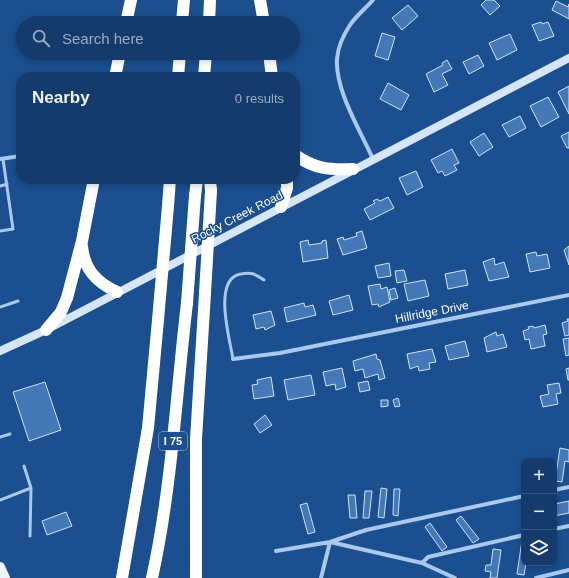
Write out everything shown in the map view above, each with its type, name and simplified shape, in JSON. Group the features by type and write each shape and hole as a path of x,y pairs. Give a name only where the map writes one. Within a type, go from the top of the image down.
{"highway":[{"path":"128,16 131,0"},
{"path":"183,16 184,0"},
{"path":"209,16 210,0"},
{"path":"260,0 263,16"},
{"path":"115,72 118,60"},
{"path":"178,72 179,60"},
{"path":"204,72 205,60"},
{"path":"270,60 271,72"},
{"path":"300,158 319,168 338,170 353,169"},
{"path":"46,330 65,304 82,240 93,184"},
{"name":"I 75","path":"122,578 148,428 170,184"},
{"name":"I 75","path":"152,578 158,552 172,460 187,303 196,184"},
{"path":"196,578 196,439 210,184"},
{"path":"281,207 287,184"},
{"path":"82,240 83,256 93,277 103,285 117,292"}],"main road":[{"path":"0,566 5,578"}],"street":[{"path":"372,159 342,90 338,76 337,58 342,41 351,24 373,0"},
{"name":"Rocky Creek Road","path":"0,351 46,330 372,159 569,58"},
{"path":"2,159 16,157"},
{"name":"Hillridge Drive","path":"233,359 300,348 569,295"},
{"path":"557,489 569,486"},
{"path":"276,551 330,542 366,530 521,497"},
{"path":"557,528 569,526"},
{"path":"422,563 428,557 521,536"},
{"path":"330,542 422,563 455,578"},
{"path":"321,578 330,542"},
{"path":"536,578 569,570"}],"lane":[{"path":"0,231 13,229 2,159"},
{"path":"0,186 7,184"},
{"path":"233,359 224,299 228,283 236,274 252,272 264,280"},
{"path":"0,307 18,301"},
{"path":"0,437 10,434"},
{"path":"24,466 31,488 30,536"},
{"path":"0,500 31,488"}],"building":[{"path":"486,0 494,0 500,6 490,15 481,5"},
{"path":"556,1 568,7 569,4 569,19 552,10"},
{"path":"408,5 418,16 402,30 392,18"},
{"path":"541,22 542,24 548,22 554,36 539,41 532,25"},
{"path":"382,33 395,37 388,60 375,56"},
{"path":"510,34 517,50 497,60 489,43"},
{"path":"478,55 484,66 469,74 463,62"},
{"path":"447,60 452,69 442,74 448,85 434,92 426,74 443,65 442,63"},
{"path":"388,83 409,95 401,110 380,99"},
{"path":"569,86 569,114 558,92"},
{"path":"548,97 559,117 541,127 530,106"},
{"path":"520,116 526,128 509,137 502,125"},
{"path":"569,132 569,148 567,148 561,136"},
{"path":"484,133 493,147 479,156 470,142"},
{"path":"452,149 459,163 454,165 457,170 445,176 442,171 438,173 431,160"},
{"path":"416,171 423,187 407,195 399,178"},
{"path":"388,197 394,208 370,220 364,209 375,203 373,201 377,199 380,201"},
{"path":"362,231 367,248 343,255 337,239 343,237 344,240 357,236 356,233"},
{"path":"308,240 309,245 322,243 322,241 326,240 328,258 303,262 300,242"},
{"path":"569,246 569,265 564,250"},
{"path":"536,252 537,256 547,254 550,268 530,272 526,254"},
{"path":"494,258 495,265 504,262 509,277 489,281 483,262"},
{"path":"389,263 391,276 378,278 375,266"},
{"path":"404,270 407,281 397,283 395,271"},
{"path":"465,270 468,285 448,289 445,274"},
{"path":"425,280 429,296 408,301 404,284"},
{"path":"380,284 381,289 387,287 390,302 379,307 378,304 372,305 368,286"},
{"path":"395,288 398,298 391,300 389,290"},
{"path":"349,295 353,310 333,315 329,301"},
{"path":"304,303 305,307 313,305 316,315 287,322 284,308"},
{"path":"271,311 275,325 265,330 264,327 256,329 253,315"},
{"path":"567,319 569,319 569,335 565,336 562,323 568,321"},
{"path":"545,325 547,334 543,335 545,346 531,349 529,339 525,340 523,331 529,329 528,327 533,326 534,328"},
{"path":"496,332 497,336 503,334 507,347 487,352 484,338"},
{"path":"569,338 569,355 566,356 563,339"},
{"path":"465,341 469,356 449,360 445,346"},
{"path":"432,349 436,362 429,363 430,369 419,371 418,366 410,369 407,354"},
{"path":"376,354 377,359 380,360 385,378 379,380 378,374 365,378 363,369 355,371 353,361"},
{"path":"342,368 346,387 336,390 335,384 326,386 323,372"},
{"path":"569,368 569,380 568,380 566,369"},
{"path":"311,375 315,395 288,400 284,380"},
{"path":"271,377 274,396 254,399 252,385 258,384 257,380"},
{"path":"368,381 370,390 360,392 358,383"},
{"path":"45,382 61,430 29,441 13,392"},
{"path":"559,383 561,393 556,394 558,404 543,407 540,396 549,394 547,385"},
{"path":"398,398 400,406 395,407 393,400"},
{"path":"381,400 388,400 388,406 381,407"},
{"path":"265,415 272,425 260,433 254,424"},
{"path":"560,448 569,450 569,462 565,461 562,482 557,481 557,468"},
{"path":"381,488 387,489 384,518 378,517"},
{"path":"394,489 400,489 398,516 393,515"},
{"path":"365,491 372,491 369,518 363,518"},
{"path":"348,495 355,495 357,518 350,518"},
{"path":"569,501 569,513 557,515 557,503"},
{"path":"307,503 315,532 308,534 300,505"},
{"path":"66,512 72,526 47,535 42,521"},
{"path":"461,516 479,539 473,543 456,520"},
{"path":"430,523 447,547 442,551 425,527"},
{"path":"521,547 521,566 526,566 524,575 517,574"},
{"path":"493,549 501,550 497,578 490,578 491,572 485,571 486,565 491,565"}]}
